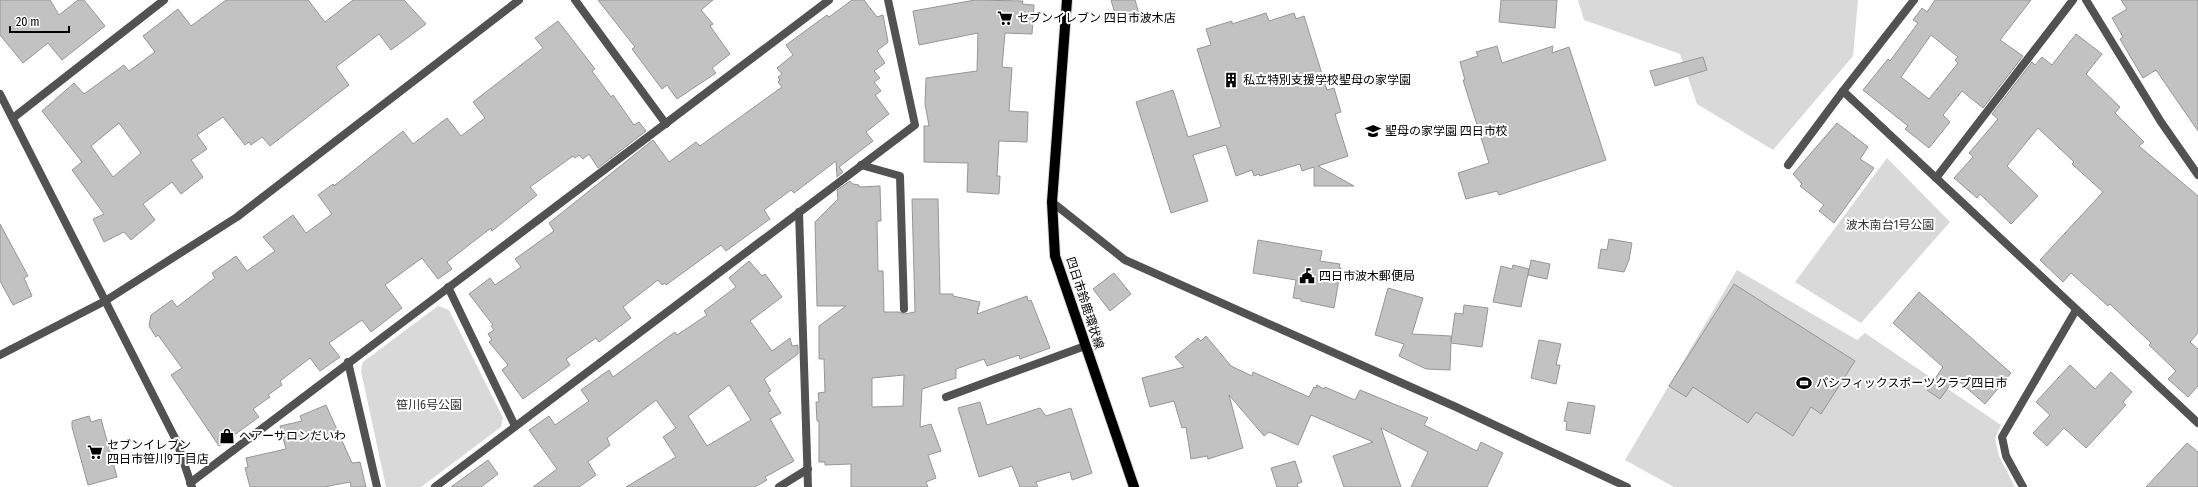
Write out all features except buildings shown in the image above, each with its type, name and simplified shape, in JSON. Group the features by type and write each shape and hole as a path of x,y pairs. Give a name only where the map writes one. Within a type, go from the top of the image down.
{"main road":[{"name":"四日市鈴鹿環状線","path":"1067,0 1052,202 1056,256 1085,346 1134,487"}],"street":[{"path":"0,355 105,301 237,218 519,0"},
{"path":"575,0 666,124"},
{"path":"0,94 177,442 191,485 348,362 829,0"},
{"path":"434,487 915,125 888,0"},
{"path":"1788,165 1914,0"},
{"path":"1936,178 2073,0"},
{"path":"2086,0 2160,122 2198,175"},
{"path":"13,118 160,1"},
{"path":"1843,91 2198,423"},
{"path":"861,165 900,176 904,309"},
{"path":"1052,202 1125,260 1456,407 1627,487"},
{"path":"799,212 808,487"},
{"path":"448,287 515,426"},
{"path":"2023,487 2006,456 2002,437 2076,310"},
{"path":"946,397 1085,346"},
{"path":"348,362 377,487"},
{"path":"779,487 808,470"}],"green space":[{"path":"1578,0 1858,0 1853,56 1773,150 1697,104 1680,54 1584,20"},
{"name":"波木南台1号公園","path":"1887,158 1950,222 1861,323 1795,282"},
{"name":"パシフィックスポーツクラブ四日市","path":"1737,270 1857,340 1865,333 2001,425 1995,439 1999,456 2015,487 1674,487 1625,460"},
{"name":"笹川6号公園","path":"438,306 449,310 503,418 501,427 421,487 386,487 361,371 363,362"}],"place":[{"name":"セブンイレブン 四日市波木店","path":"1005,18"},
{"name":"私立特別支援学校聖母の家学園","path":"1231,80"},
{"name":"聖母の家学園 四日市校","path":"1373,131"},
{"name":"四日市波木郵便局","path":"1307,276"},
{"name":"パシフィックスポーツクラブ四日市","path":"1804,383"},
{"name":"ヘアーサロンだいわ","path":"227,436"},
{"name":"セブンイレブン 四日市笹川9丁目店","path":"95,452"}]}
